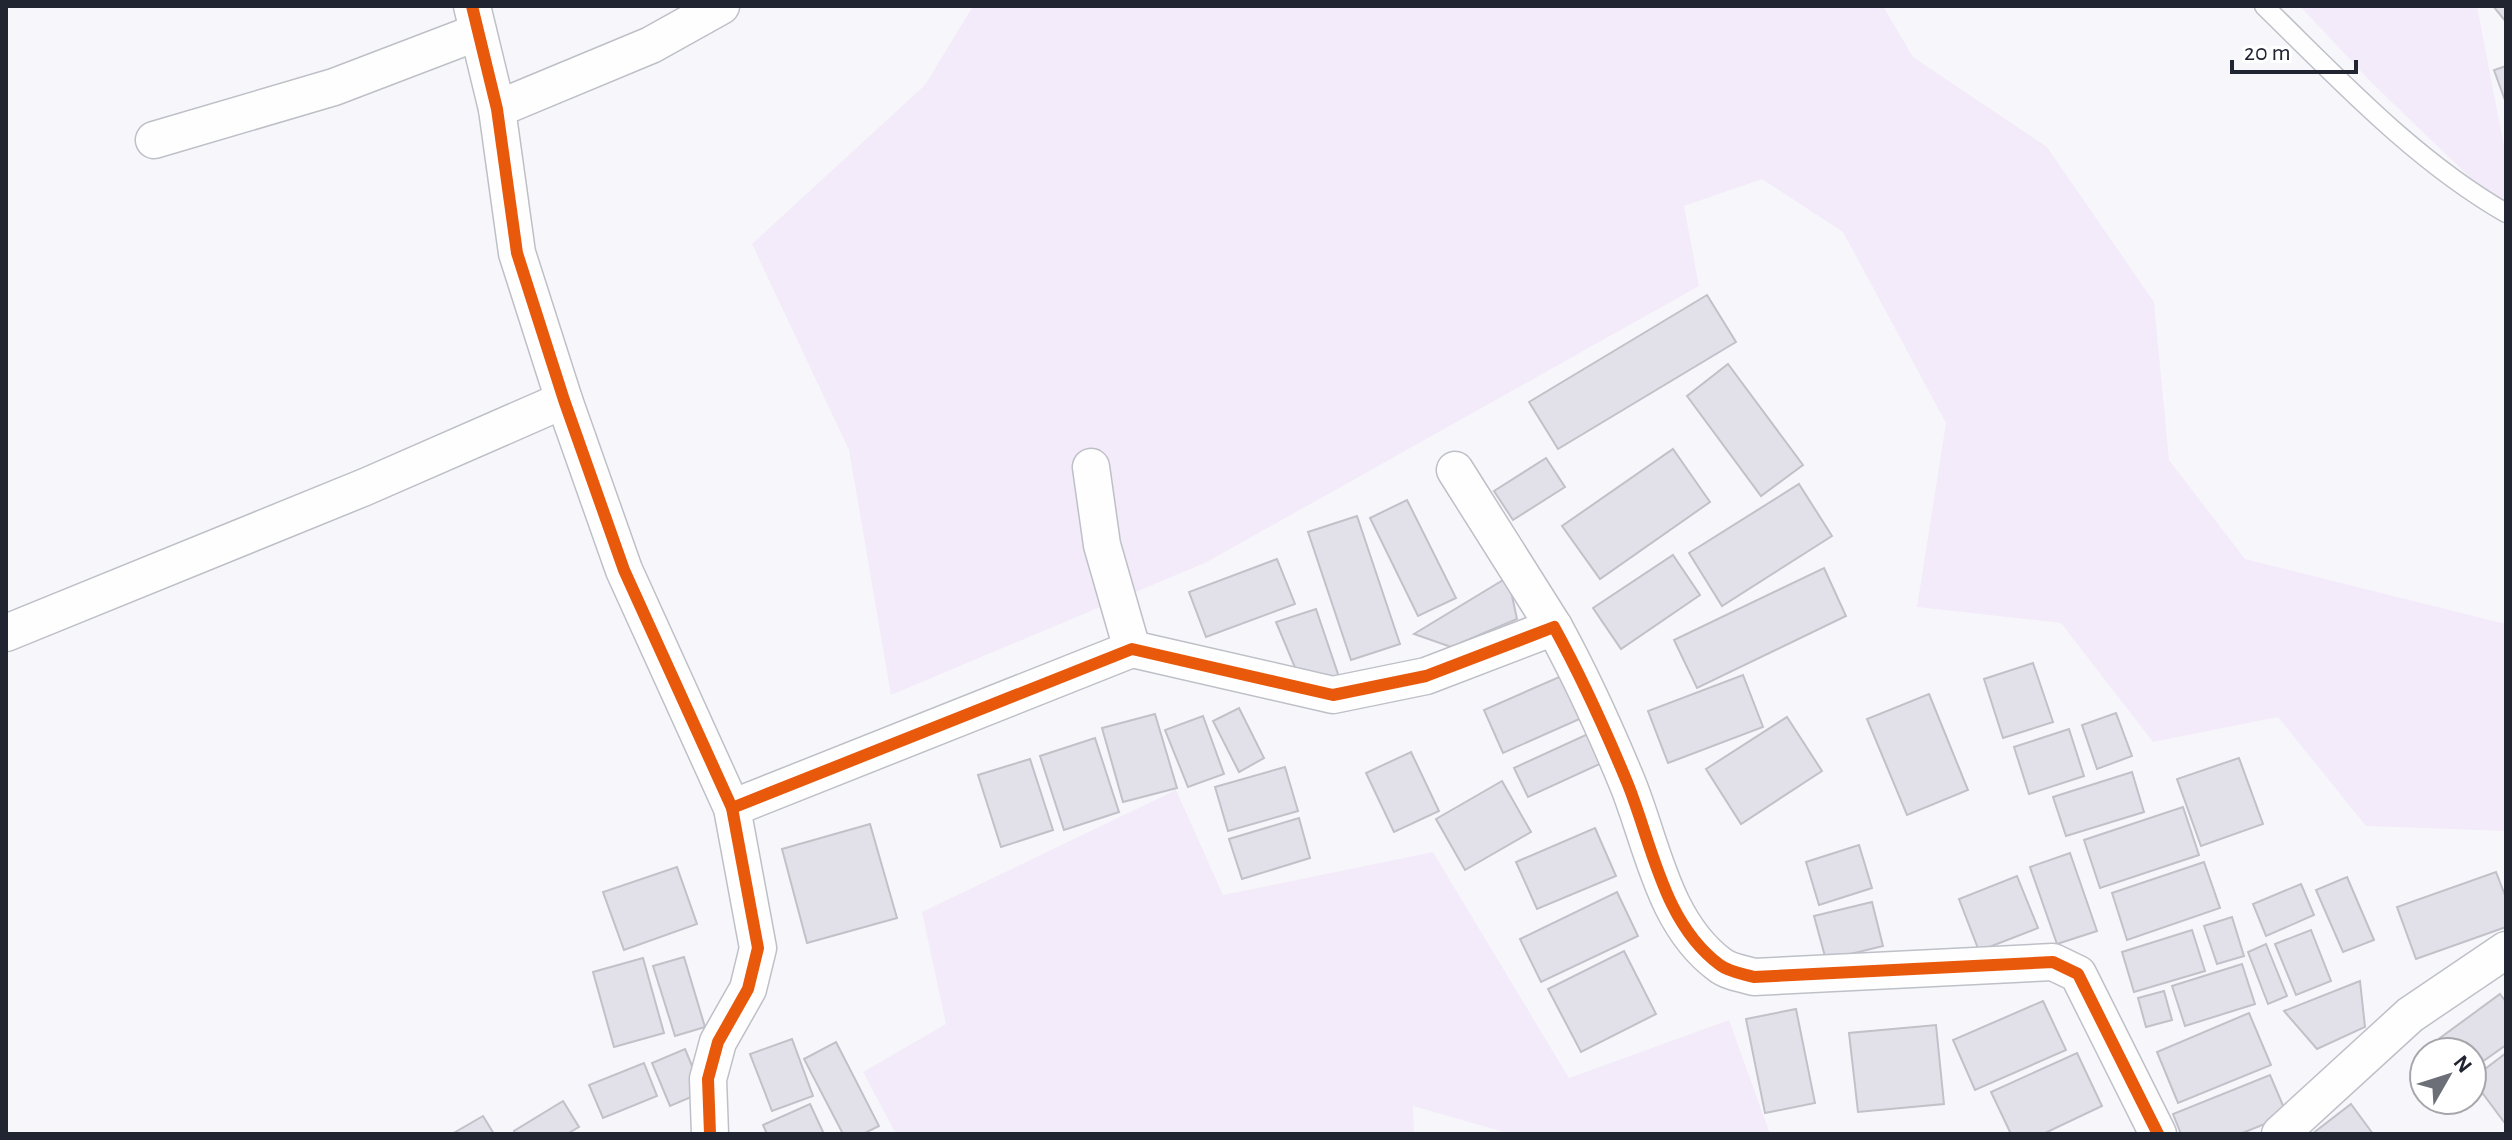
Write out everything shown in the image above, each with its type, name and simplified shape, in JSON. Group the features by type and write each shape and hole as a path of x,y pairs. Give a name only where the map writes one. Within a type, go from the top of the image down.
{"street":[{"path":"497,109 651,45 721,6"},
{"path":"154,140 334,87 475,19 497,109 517,253 564,400 624,570 732,808 758,948 748,989 718,1042 708,1079 710,1134"},
{"path":"6,633 365,487 564,400"},
{"path":"1091,467 1102,545 1132,649"},
{"path":"1455,470 1554,627 1584,681 1612,747 1651,857 1677,913 1692,937 1721,967 1754,977 2053,962 2078,974 2158,1134"},
{"path":"732,808 1132,649 1333,695 1426,676 1554,627"},
{"path":"2280,1134 2410,1015 2506,950"}],"lane":[{"path":"2264,6 2423,155 2506,213"}],"shaded area":[{"path":"973,6 1883,6 1913,57 2047,147 2154,302 2169,460 2245,559 2506,624 2506,831 2366,826 2278,717 2153,742 2061,623 1917,607 1946,423 1843,232 1762,179 1684,206 1699,286 1207,562 891,695 849,450 752,244 925,85"},
{"path":"2300,6 2477,6 2506,157 2506,212 2372,83"},
{"path":"1176,790 1223,895 1433,852 1569,1078 1729,1020 1770,1134 1511,1134 1413,1106 1414,1134 896,1134 863,1072 946,1024 922,912"}],"building":[{"path":"2493,6 2506,6 2506,22"},
{"path":"2506,66 2506,103 2494,70"},
{"path":"1707,295 1736,342 1558,449 1529,402"},
{"path":"1728,364 1803,465 1761,496 1687,396"},
{"path":"1673,449 1710,502 1600,579 1562,526"},
{"path":"1546,458 1565,487 1513,520 1494,491"},
{"path":"1799,484 1832,536 1722,606 1689,553"},
{"path":"1407,500 1456,598 1418,616 1370,518"},
{"path":"1357,516 1400,644 1351,660 1308,532"},
{"path":"1673,555 1700,595 1621,649 1593,608"},
{"path":"1277,559 1295,604 1206,637 1189,592"},
{"path":"1824,568 1846,616 1697,688 1674,640"},
{"path":"1508,577 1517,619 1451,647 1414,634"},
{"path":"1316,609 1340,680 1296,670 1276,622"},
{"path":"2033,663 2053,722 2003,738 1984,679"},
{"path":"1566,674 1584,717 1503,753 1484,710"},
{"path":"1743,675 1763,727 1668,763 1648,711"},
{"path":"1929,694 1968,790 1907,815 1867,719"},
{"path":"1239,708 1264,758 1239,772 1213,721"},
{"path":"2116,713 2132,756 2097,769 2082,725"},
{"path":"1155,714 1177,788 1123,802 1102,728"},
{"path":"1203,716 1224,774 1188,787 1165,730"},
{"path":"1787,717 1822,771 1741,824 1706,769"},
{"path":"2069,729 2084,776 2029,794 2014,747"},
{"path":"1590,733 1604,762 1528,797 1514,768"},
{"path":"1095,738 1119,812 1064,830 1040,756"},
{"path":"1411,752 1439,811 1394,832 1366,773"},
{"path":"2239,758 2263,824 2201,846 2177,779"},
{"path":"1030,759 1053,830 1001,847 978,775"},
{"path":"1285,767 1298,811 1228,831 1215,787"},
{"path":"2132,772 2144,812 2066,836 2053,797"},
{"path":"1502,781 1531,832 1465,870 1436,819"},
{"path":"2183,807 2199,855 2100,888 2084,840"},
{"path":"1299,818 1310,858 1242,879 1229,839"},
{"path":"870,824 897,918 807,943 782,849"},
{"path":"1595,828 1616,876 1537,909 1516,862"},
{"path":"1859,845 1872,888 1819,905 1806,862"},
{"path":"2070,853 2097,931 2057,944 2030,867"},
{"path":"2204,862 2220,908 2127,940 2112,893"},
{"path":"677,867 697,924 624,950 603,892"},
{"path":"2496,872 2506,898 2506,927 2416,959 2397,907"},
{"path":"2017,876 2038,928 1979,951 1959,899"},
{"path":"2347,877 2374,940 2343,952 2316,890"},
{"path":"2301,884 2314,915 2266,936 2253,904"},
{"path":"1617,892 1638,936 1541,982 1520,939"},
{"path":"1872,902 1883,946 1826,960 1814,916"},
{"path":"2232,917 2244,956 2217,964 2204,926"},
{"path":"2192,930 2205,971 2134,992 2122,952"},
{"path":"2311,930 2331,981 2296,995 2275,944"},
{"path":"2266,944 2287,996 2268,1004 2248,952"},
{"path":"1624,951 1656,1014 1581,1052 1548,989"},
{"path":"684,957 705,1027 675,1036 653,966"},
{"path":"643,958 664,1033 614,1047 593,972"},
{"path":"2242,964 2255,1004 2185,1026 2172,986"},
{"path":"2360,981 2365,1027 2317,1049 2284,1011"},
{"path":"2164,991 2172,1020 2146,1027 2138,998"},
{"path":"2500,994 2506,1002 2506,1045 2488,1058 2488,1036 2443,1036"},
{"path":"2043,1001 2066,1050 1975,1090 1953,1040"},
{"path":"1796,1009 1815,1103 1765,1113 1746,1019"},
{"path":"2249,1013 2271,1065 2178,1103 2157,1052"},
{"path":"1936,1025 1944,1104 1858,1112 1849,1033"},
{"path":"792,1039 813,1096 772,1111 750,1054"},
{"path":"836,1042 879,1126 863,1134 843,1134 804,1059"},
{"path":"685,1049 703,1092 670,1106 652,1063"},
{"path":"2077,1053 2102,1106 2043,1134 2011,1134 1991,1092"},
{"path":"2506,1053 2504,1122 2488,1100 2488,1067"},
{"path":"644,1063 657,1096 603,1118 589,1085"},
{"path":"2270,1075 2287,1115 2240,1134 2181,1134 2173,1114"},
{"path":"563,1101 579,1127 567,1134 515,1134 514,1131"},
{"path":"810,1104 824,1134 767,1134 763,1125"},
{"path":"2351,1104 2373,1134 2312,1134"},
{"path":"483,1116 494,1134 452,1134"}],"cycle path":[{"path":"472,6 497,109 517,253 564,400 624,570 732,808 758,948 748,989 718,1042 708,1079 710,1134"},
{"path":"732,808 1132,649 1333,695 1426,676 1554,627 1619,762 1672,905 1701,948 1720,965 1754,977 2053,962 2078,974 2158,1134"}]}
